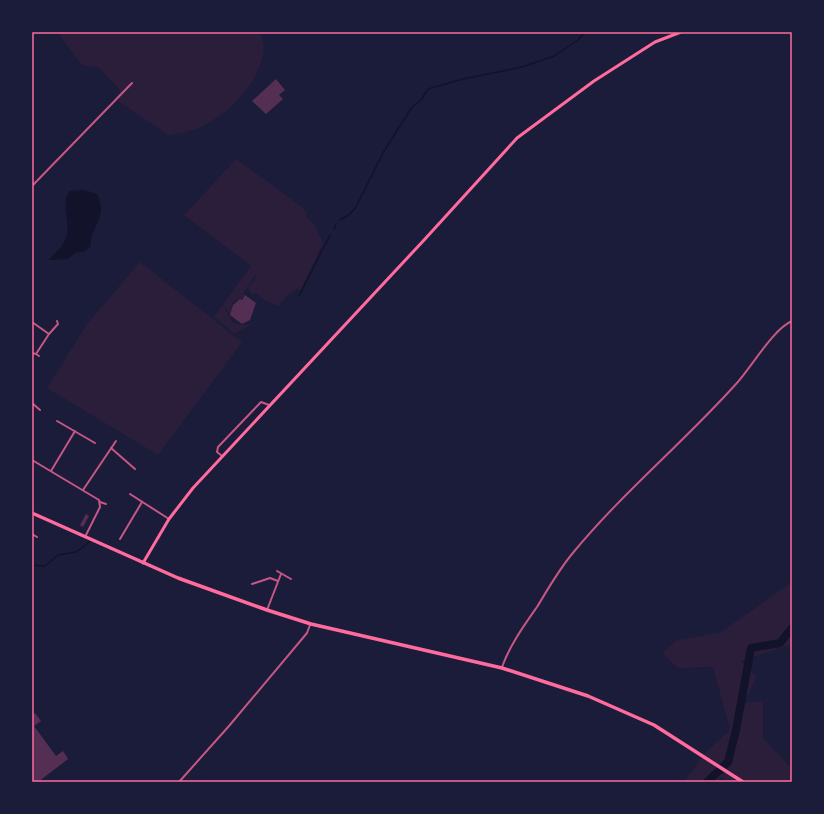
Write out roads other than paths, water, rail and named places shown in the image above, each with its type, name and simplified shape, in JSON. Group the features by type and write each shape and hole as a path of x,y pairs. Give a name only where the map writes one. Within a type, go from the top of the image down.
{"main road":[{"path":"143,563 169,519 193,488 517,138 590,84 655,42 681,32"},
{"path":"32,513 143,563 201,587 267,610 311,624 502,668 588,696 654,725 743,782"}],"street":[{"path":"32,186 132,83"},
{"path":"57,321 61,326"},
{"path":"502,668 516,636 537,607 555,576 572,554 637,484 737,384 780,329 792,321"},
{"path":"32,322 49,334"},
{"path":"36,354 49,334 58,324"},
{"path":"32,353 39,356"},
{"path":"222,456 217,452 218,447 261,402 270,405"},
{"path":"32,403 40,410"},
{"path":"57,420 94,443"},
{"path":"51,472 75,431"},
{"path":"83,490 116,441"},
{"path":"111,448 135,469"},
{"path":"32,460 98,499 100,502 106,504"},
{"path":"130,494 169,519"},
{"path":"85,537 100,502"},
{"path":"120,539 142,502"},
{"path":"32,534 37,537"},
{"path":"277,571 292,579"},
{"path":"267,610 281,574"},
{"path":"252,584 270,578 278,581"},
{"path":"178,782 229,726 298,644 311,624"}],"waterway":[{"path":"340,220 350,214 356,207 384,151 412,107 421,100 428,89 463,79 522,67 554,56 578,40 585,32"},
{"path":"334,229 336,224"},
{"path":"299,296 330,235"},
{"path":"32,565 45,566 58,555 76,552 92,540"},
{"path":"707,782 728,762 736,730 751,648 780,643 792,628"}]}
